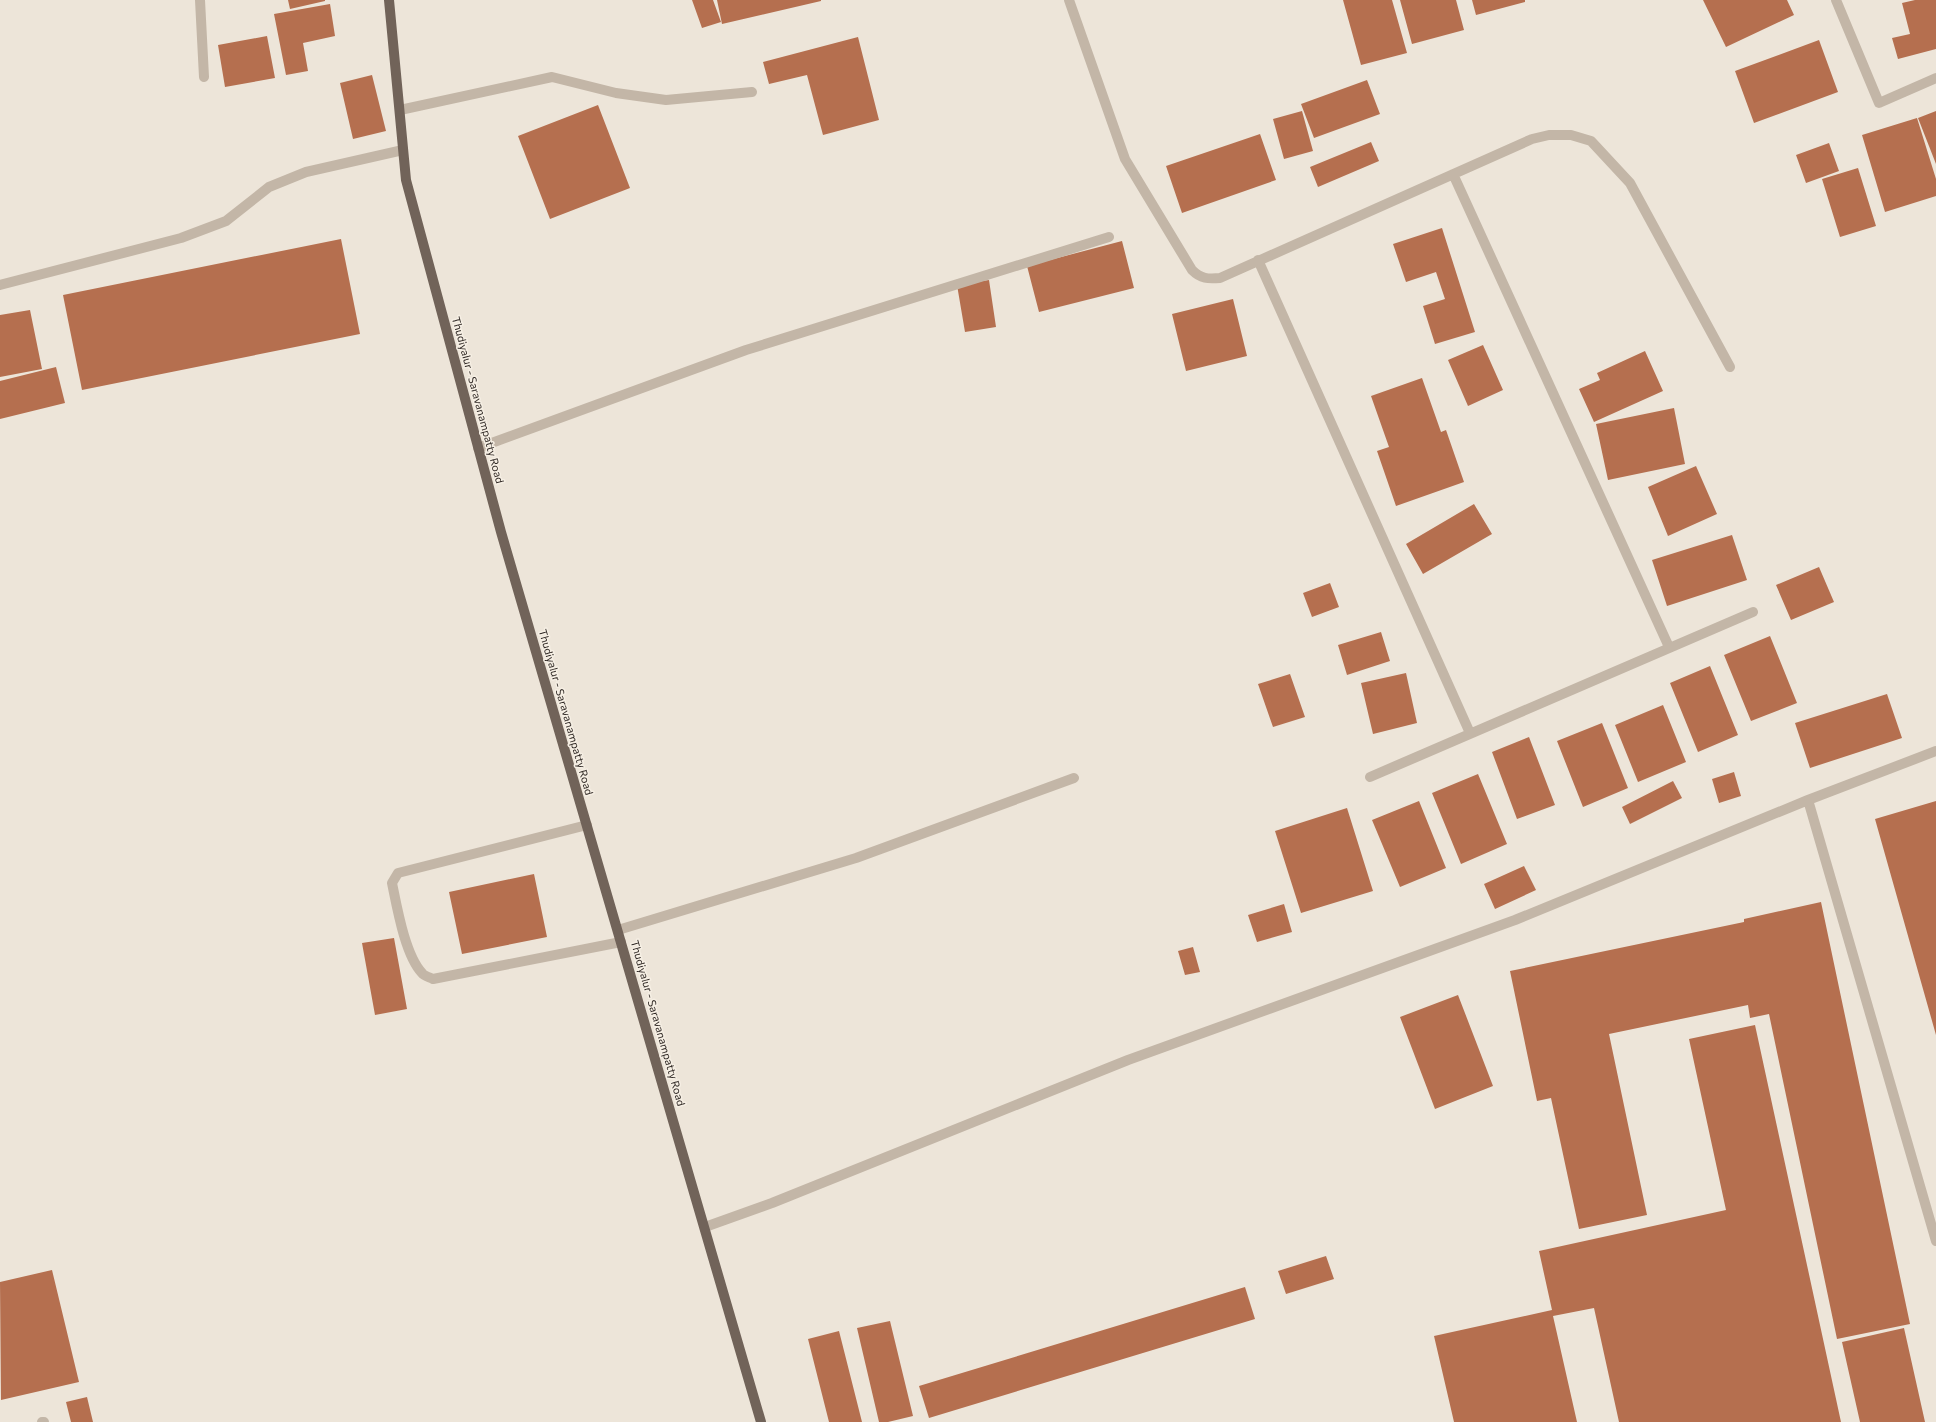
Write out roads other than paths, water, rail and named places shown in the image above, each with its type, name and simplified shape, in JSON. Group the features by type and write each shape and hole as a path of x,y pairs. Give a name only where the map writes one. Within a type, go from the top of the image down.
{"main road":[{"name":"Thudiyalur - Saravanampatty Road","path":"390,0 406,180 501,532 761,1422"}],"street":[{"path":"200,0 204,77"},
{"path":"1069,0 1126,159 1192,270 1198,276 1207,279 1220,278 1532,139 1549,135 1572,135 1591,141 1630,182 1730,367"},
{"path":"1836,0 1879,103 1936,78"},
{"path":"400,110 552,77 616,93 666,100 752,92"},
{"path":"0,285 181,238 226,221 269,187 306,172 403,150"},
{"path":"1453,174 1669,647"},
{"path":"478,448 746,350 1109,236"},
{"path":"1258,260 1470,733"},
{"path":"1370,777 1753,612"},
{"path":"705,1227 772,1203 1128,1060 1515,920 1808,800 1936,751"},
{"path":"618,930 856,858 1074,778"},
{"path":"1808,800 1936,1241"},
{"path":"587,825 398,873 392,882 401,924 414,963 423,974 433,979 621,942"}]}
